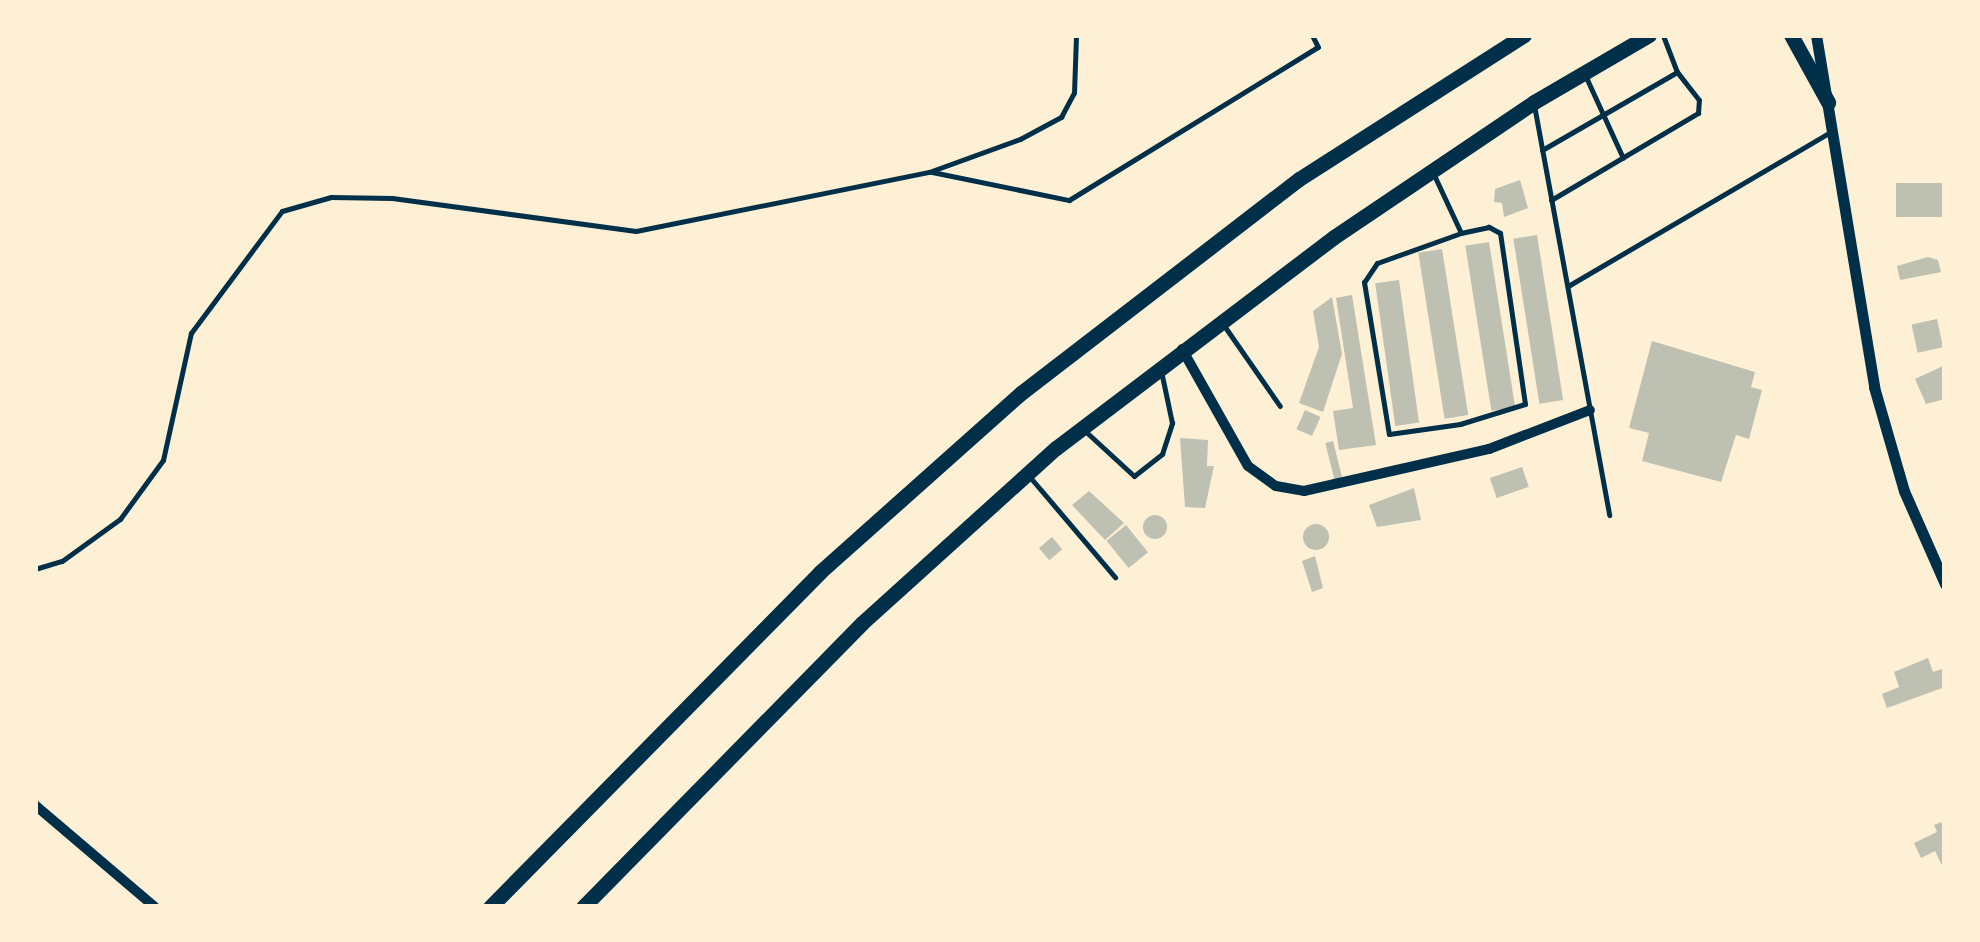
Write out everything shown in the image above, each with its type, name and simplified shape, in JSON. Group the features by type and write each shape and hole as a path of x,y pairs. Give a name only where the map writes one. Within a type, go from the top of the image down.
{"main road":[{"path":"490,907 820,572 980,427 1299,179 1524,35"},
{"path":"584,907 862,623 1082,428 1220,320 1432,172 1534,102 1649,35"},
{"path":"1791,35 1828,102"}],"street":[{"path":"1816,35 1885,431 1945,584"},
{"path":"1182,348 1248,466 1276,486 1304,491 1489,449 1590,410"},
{"path":"35,805 155,907"}],"lane":[{"path":"35,569 62,561 120,519 163,460 191,333 282,211 331,197 392,198 636,231 929,172 1060,117 1074,93 1076,35"},
{"path":"929,172 1069,200 1318,47 1312,35"},
{"path":"1551,200 1698,113 1699,100 1677,72 1663,35"},
{"path":"1584,72 1623,158"},
{"path":"1542,150 1677,72"},
{"path":"1534,102 1609,515"},
{"path":"1567,286 1833,131"},
{"path":"1432,172 1461,233"},
{"path":"1489,228 1500,233 1525,404 1478,420 1389,434 1364,282 1377,263 1461,233 1489,228"},
{"path":"1220,320 1280,406"},
{"path":"1082,428 1134,476 1162,454 1172,423 1160,366"},
{"path":"1027,474 1115,576"}],"building":[{"path":"1520,180 1528,208 1504,217 1502,203 1494,202 1495,189"},
{"path":"1896,183 1945,183 1945,217 1896,217"},
{"path":"1537,235 1563,400 1539,404 1513,239"},
{"path":"1489,242 1515,407 1491,411 1465,246"},
{"path":"1442,249 1468,415 1445,419 1418,253"},
{"path":"1928,257 1938,260 1941,272 1900,280 1897,266"},
{"path":"1399,280 1419,423 1395,426 1375,283"},
{"path":"1352,295 1376,445 1339,450 1333,411 1353,408 1336,298"},
{"path":"1332,297 1342,354 1323,412 1299,403 1319,347 1313,311"},
{"path":"1937,319 1943,347 1918,353 1912,324"},
{"path":"1652,341 1755,372 1751,387 1762,390 1749,439 1736,435 1721,482 1642,461 1649,433 1629,428"},
{"path":"1943,366 1945,399 1926,404 1915,379"},
{"path":"1305,410 1321,417 1312,436 1296,429"},
{"path":"1180,438 1208,440 1207,466 1214,466 1205,508 1185,507"},
{"path":"1333,441 1342,478 1334,480 1325,443"},
{"path":"1522,467 1529,487 1497,498 1490,478"},
{"path":"1414,488 1421,520 1377,527 1369,505"},
{"path":"1089,491 1124,523 1105,540 1072,505"},
{"path":"1155,515 1167,527 1155,539 1143,527"},
{"path":"1316,524 1325,528 1329,537 1325,546 1316,550 1307,546 1303,537 1307,528"},
{"path":"1126,525 1148,552 1129,568 1107,541"},
{"path":"1052,537 1062,549 1049,560 1039,548"},
{"path":"1315,556 1323,588 1312,592 1302,561"},
{"path":"1928,658 1933,672 1945,668 1945,687 1887,708 1882,694 1899,687 1894,672"},
{"path":"1941,822 1945,831 1945,872 1935,851 1921,858 1914,843 1937,832 1934,825"}]}
